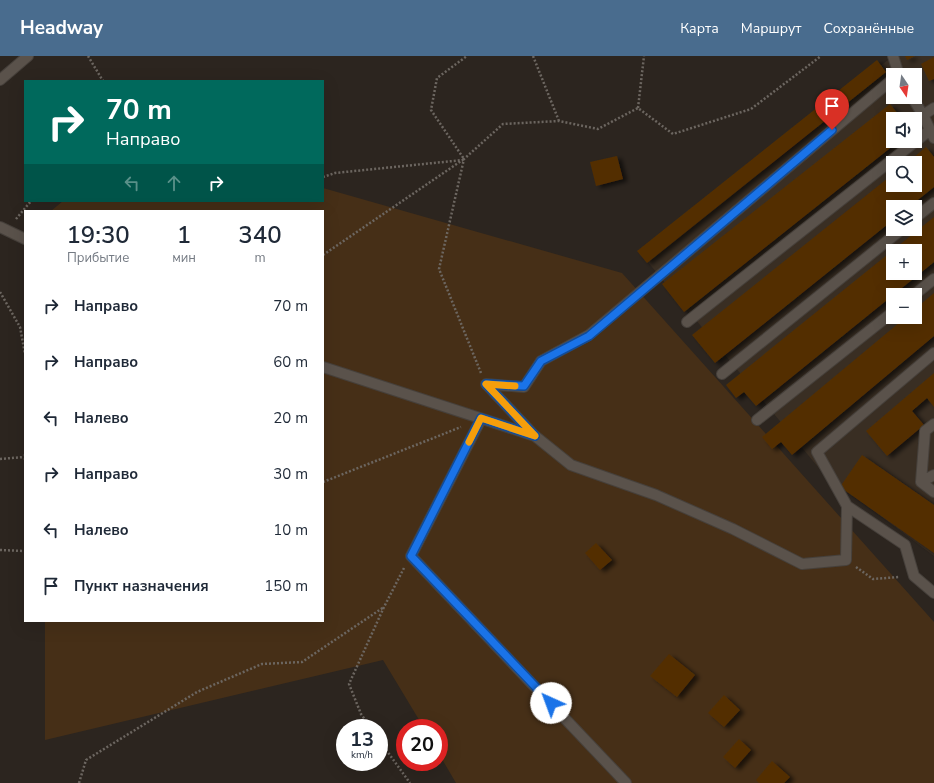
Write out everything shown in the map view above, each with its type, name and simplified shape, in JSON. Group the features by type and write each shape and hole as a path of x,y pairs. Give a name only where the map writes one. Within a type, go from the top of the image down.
{"lane":[{"path":"0,80 28,56"},
{"path":"893,56 896,68"},
{"path":"486,384 524,386 541,361 589,336 886,85"},
{"path":"687,322 932,134 916,104"},
{"path":"923,115 934,108"},
{"path":"922,212 934,203"},
{"path":"3,228 24,238"},
{"path":"722,374 893,236"},
{"path":"922,289 934,279"},
{"path":"757,420 886,318"},
{"path":"934,354 817,452 847,506 905,545 914,576 934,593"},
{"path":"324,367 535,436"},
{"path":"486,384 535,436 571,465 656,495 733,529 802,564 846,560 847,506"},
{"path":"481,418 411,556 626,783"},
{"path":"921,482 925,431 934,424"},
{"path":"921,482 934,475"},
{"path":"921,482 934,492"}],"path":[{"path":"88,56 102,80"},
{"path":"467,56 437,78 431,110 464,160 439,269 486,384"},
{"path":"534,56 559,121"},
{"path":"638,108 644,56"},
{"path":"638,108 673,134 751,109 821,56"},
{"path":"324,254 464,160 503,124 559,121 598,129 638,108"},
{"path":"324,177 335,173 464,160"},
{"path":"3,228 30,202"},
{"path":"0,292 20,327 24,349"},
{"path":"324,482 481,418"},
{"path":"0,459 24,455"},
{"path":"0,550 24,551"},
{"path":"365,719 361,714 349,684 384,607 411,556"},
{"path":"846,560 873,579 914,576"},
{"path":"79,783 86,760 197,692 262,664 302,662 384,607"},
{"path":"388,752 410,783"}],"shaded area":[{"path":"893,56 934,56 934,556 823,473 642,255"},
{"path":"324,188 622,273 934,622 934,783 456,783 448,769 448,719 419,719 383,660 45,740 45,622 324,622 324,210 52,210 62,202 324,202"}],"building":[{"path":"905,56 915,56 907,60"},
{"path":"934,57 934,79 929,81 921,64"},
{"path":"877,60 886,72 647,263 637,251"},
{"path":"890,104 896,112 886,112 886,148 890,148 684,312 662,284"},
{"path":"926,147 934,157 934,187 918,200 886,200 886,226 715,363 692,335 886,180 886,192 922,192 922,156 915,156"},
{"path":"617,156 623,179 596,186 590,162"},
{"path":"934,217 934,262 922,272 922,244 901,244 910,236 922,236 922,227"},
{"path":"886,256 886,280 912,280 902,288 886,288 886,301 756,406 744,392 736,398 726,385"},
{"path":"934,293 934,336 792,455 781,442 772,449 762,437 898,324 922,324 922,303"},
{"path":"934,373 934,407 927,398 912,411 924,425 887,456 866,431"},
{"path":"862,455 934,505 934,553 840,487"},
{"path":"596,543 612,560 600,570 585,553"},
{"path":"669,654 695,675 677,697 650,676"},
{"path":"724,695 740,710 724,727 708,713"},
{"path":"739,739 751,750 735,768 723,757"},
{"path":"772,761 790,777 784,783 759,783 756,780"}],"slow traffic":[{"path":"469,442 481,418 535,436 486,384 515,386"}],"route":[{"path":"551,703 411,556 481,418 535,436 486,384 524,386 541,361 589,336 832,130"}]}
